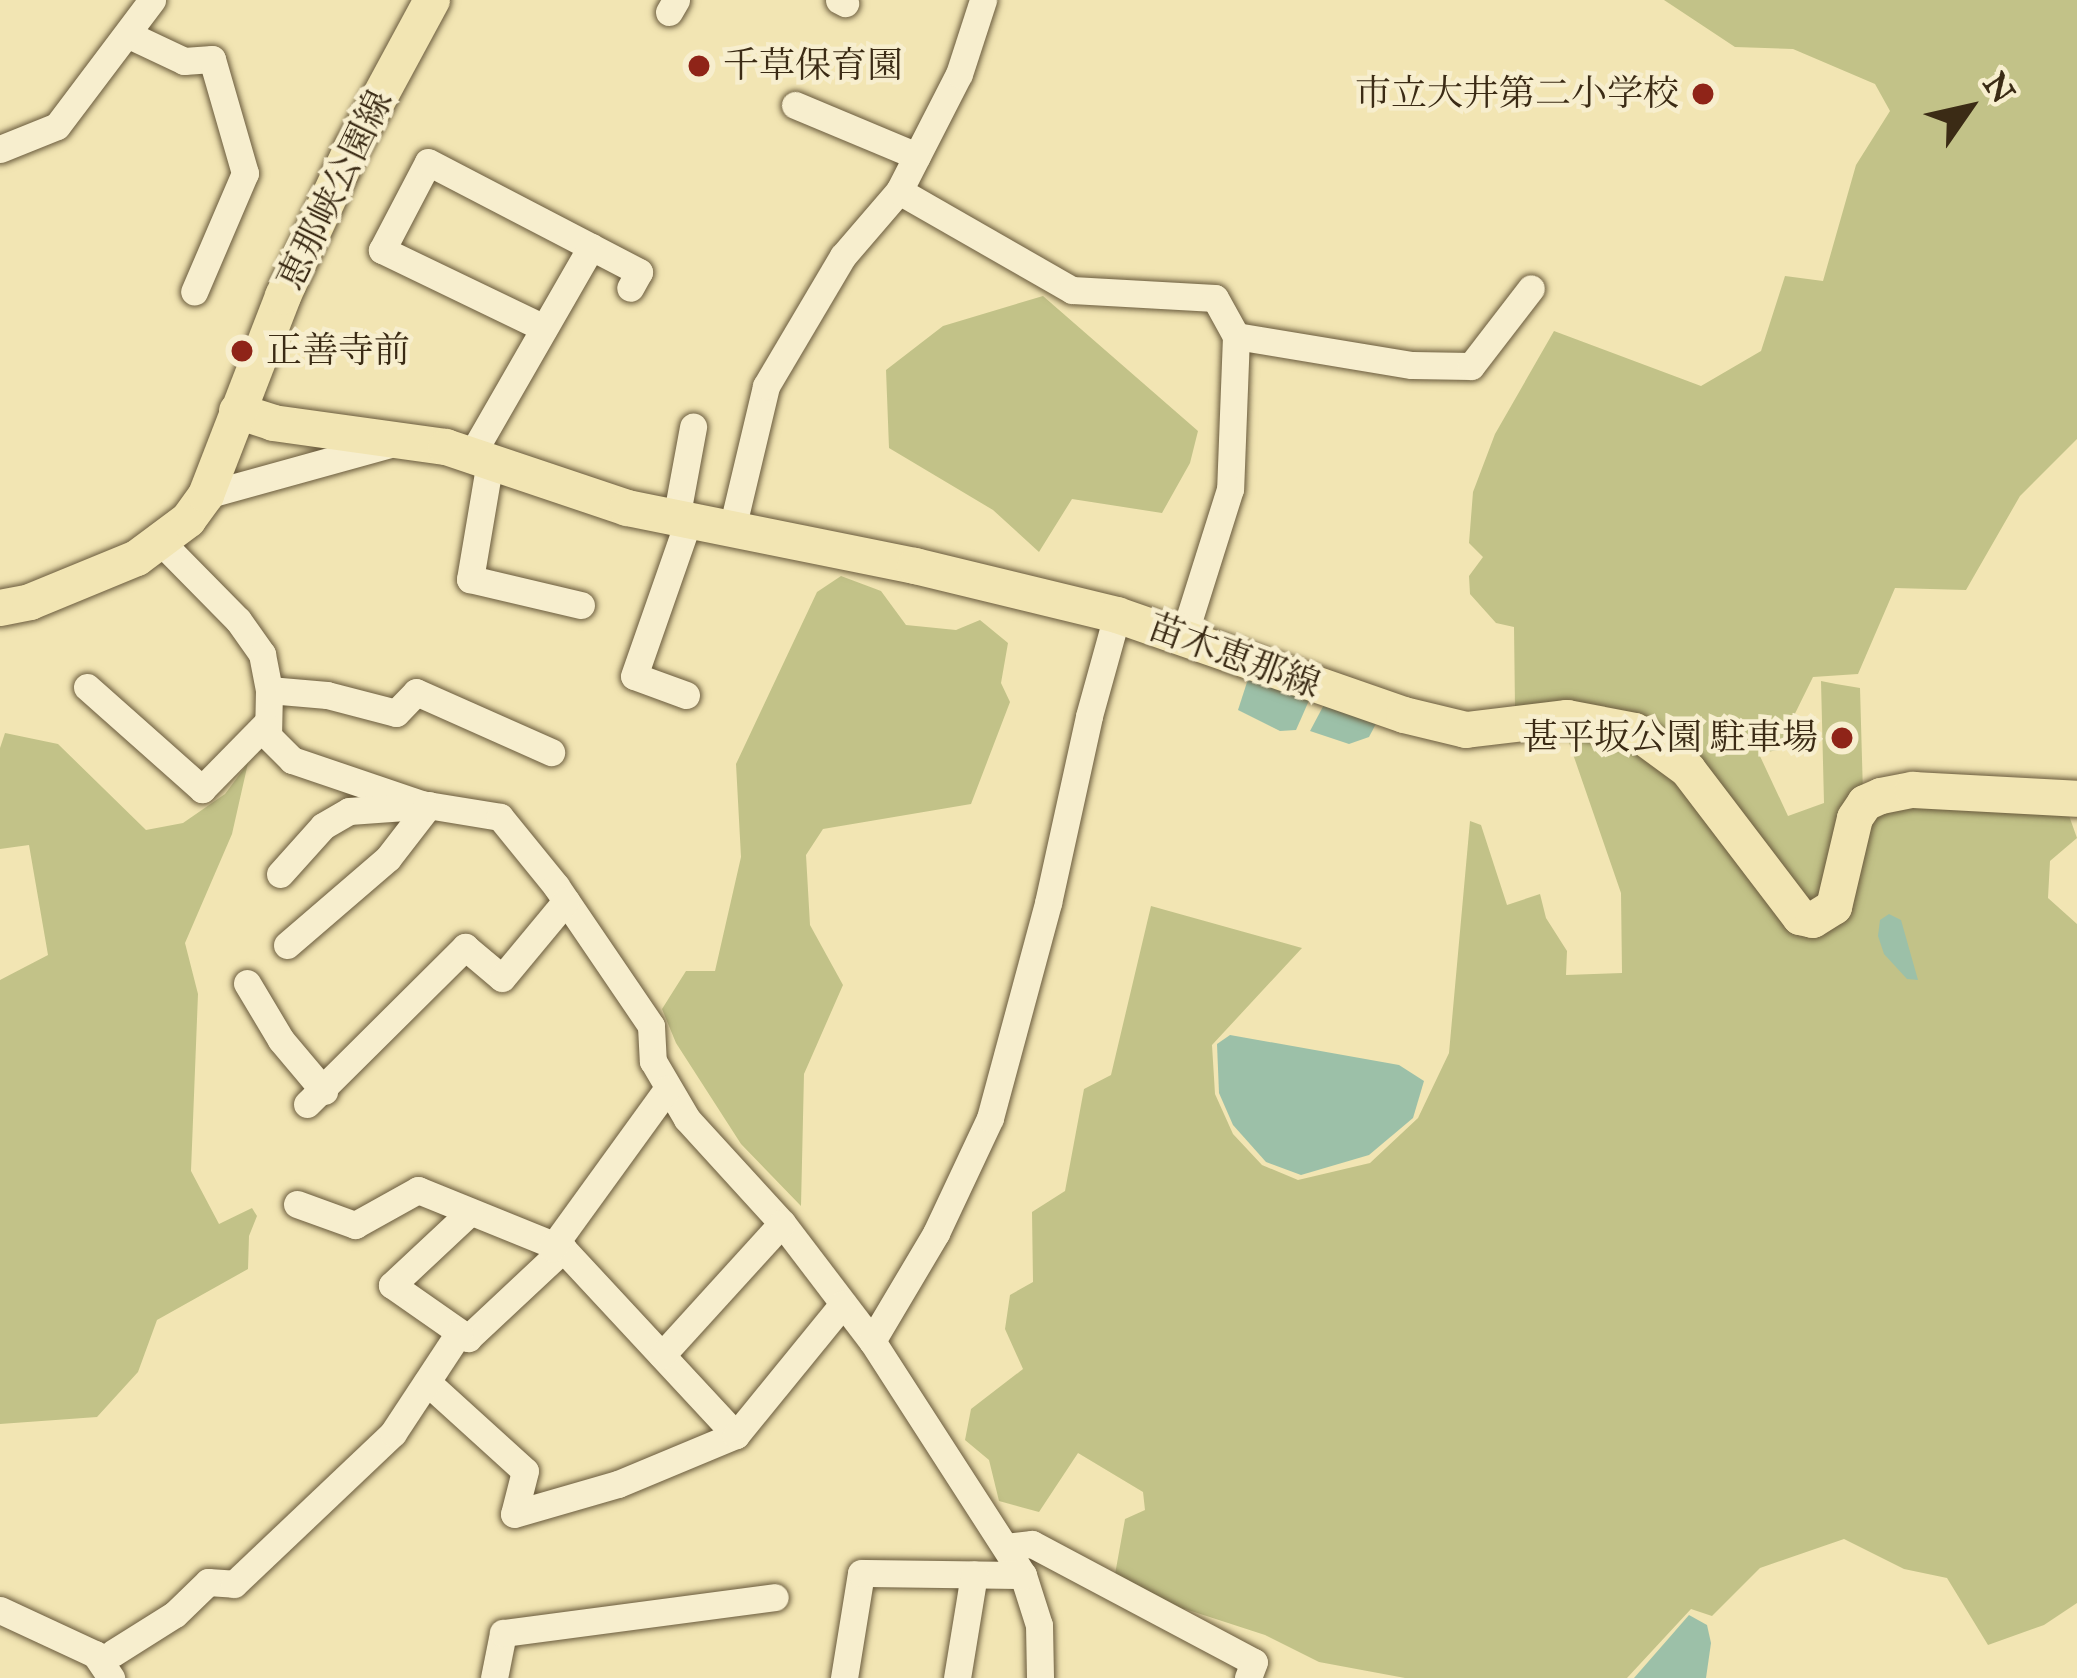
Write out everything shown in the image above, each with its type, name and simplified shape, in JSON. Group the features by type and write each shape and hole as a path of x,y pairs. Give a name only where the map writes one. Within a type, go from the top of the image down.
{"main road":[{"name":"恵那峡公園線","path":"0,608 94,577 162,543 206,494 237,411 352,148 432,0"},
{"name":"苗木恵那線","path":"237,411 272,423 481,458 551,486 682,520 1117,616 1184,635 1365,702 1466,730 1567,718 1635,731 1688,770 1800,917 1813,920 1834,907 1855,818 1865,803 1913,790 2077,799"}],"street":[{"path":"0,149 57,126 152,0"},
{"path":"732,529 766,386 843,256 899,191 959,74 983,0"},
{"path":"129,35 184,61 212,59 245,173 194,292"},
{"path":"795,105 917,156"},
{"path":"544,328 382,250 428,162 639,272 630,288"},
{"path":"899,191 1072,290 1215,298 1236,336 1230,489 1184,635"},
{"path":"580,605 470,579 481,458 544,328 590,247"},
{"path":"1236,336 1412,364 1471,366 1531,288"},
{"path":"686,695 634,676 682,520 693,427"},
{"path":"206,494 398,442"},
{"path":"162,543 238,620 262,654 269,690 268,736 307,767 429,805 500,817 566,901 651,1026 653,1061 687,1119 782,1222 872,1341 1006,1547 1023,1575 1039,1625 1040,1678"},
{"path":"872,1341 905,1277 936,1233 989,1118 1048,904 1089,716 1117,616"},
{"path":"87,687 202,789 265,725"},
{"path":"269,690 326,695 396,713 416,692 550,752"},
{"path":"280,874 323,826 349,811 429,805"},
{"path":"287,945 388,858 429,805"},
{"path":"247,983 315,1098 465,947 502,978 566,901"},
{"path":"470,1212 392,1285 468,1338 558,1248 667,1089"},
{"path":"297,1204 356,1225 418,1190 558,1248 736,1435"},
{"path":"662,1355 782,1222"},
{"path":"427,1382 525,1471 514,1514 618,1484 736,1435 843,1304"},
{"path":"0,1610 112,1665 208,1582 234,1584 393,1433 459,1333"},
{"path":"1006,1547 1032,1544 1254,1662 1248,1678"},
{"path":"844,1678 861,1573 1023,1575"},
{"path":"957,1678 974,1574"},
{"path":"494,1678 503,1633 775,1597"}],"shaded area":[{"path":"1664,0 2077,0 2077,439 2020,496 1966,590 1895,588 1858,674 1813,677 1777,750 1759,754 1788,816 1824,803 1821,681 1860,688 1863,794 1888,806 2067,810 2077,838 2050,861 2048,898 2077,924 2077,1603 2044,1625 1988,1645 1947,1578 1904,1569 1844,1539 1760,1568 1712,1616 1691,1609 1627,1678 1405,1678 1319,1662 1265,1635 1185,1609 1172,1613 1114,1580 1125,1519 1145,1510 1143,1492 1078,1453 1039,1512 999,1501 989,1460 965,1440 971,1409 1023,1369 1005,1329 1010,1295 1033,1282 1032,1212 1065,1191 1084,1089 1111,1075 1151,906 1302,948 1212,1045 1215,1094 1233,1134 1262,1165 1298,1180 1370,1163 1418,1118 1449,1053 1470,821 1481,825 1507,905 1540,894 1546,918 1567,951 1566,975 1622,973 1621,893 1556,705 1515,708 1514,627 1496,623 1470,594 1469,576 1483,557 1469,543 1473,492 1495,434 1554,331 1701,386 1761,351 1785,276 1823,281 1856,165 1890,111 1875,84 1793,49 1735,47"},
{"path":"1043,296 1198,431 1190,463 1162,513 1072,499 1039,552 993,510 889,448 886,370 943,326"},
{"path":"841,576 881,591 906,625 956,630 980,620 1008,643 1001,683 1010,702 971,804 823,829 806,855 810,925 843,985 804,1074 801,1206 741,1144 676,1043 662,1009 686,971 715,971 741,857 736,764 817,592"},
{"path":"1249,676 1311,696 1296,730 1280,731 1238,710"},
{"path":"1327,699 1379,718 1369,737 1349,744 1310,731"},
{"path":"5,733 58,744 146,830 183,823 225,794 248,763 232,834 185,943 198,994 191,1171 219,1224 252,1208 257,1216 249,1236 248,1269 157,1320 138,1372 97,1417 0,1424 0,980 48,955 29,845 0,849 0,748"},
{"path":"1889,914 1901,920 1918,980 1907,979 1884,954 1878,936 1880,920"},
{"path":"1230,1035 1399,1065 1424,1081 1413,1118 1369,1155 1301,1175 1266,1162 1233,1125 1219,1093 1217,1044"},
{"path":"1689,1615 1707,1625 1711,1643 1706,1678 1634,1678"}],"place":[{"name":"千草保育園","path":"699,66"},
{"name":"市立大井第二小学校","path":"1703,94"},
{"name":"正善寺前","path":"242,351"},
{"name":"甚平坂公園 駐車場","path":"1842,738"}]}
